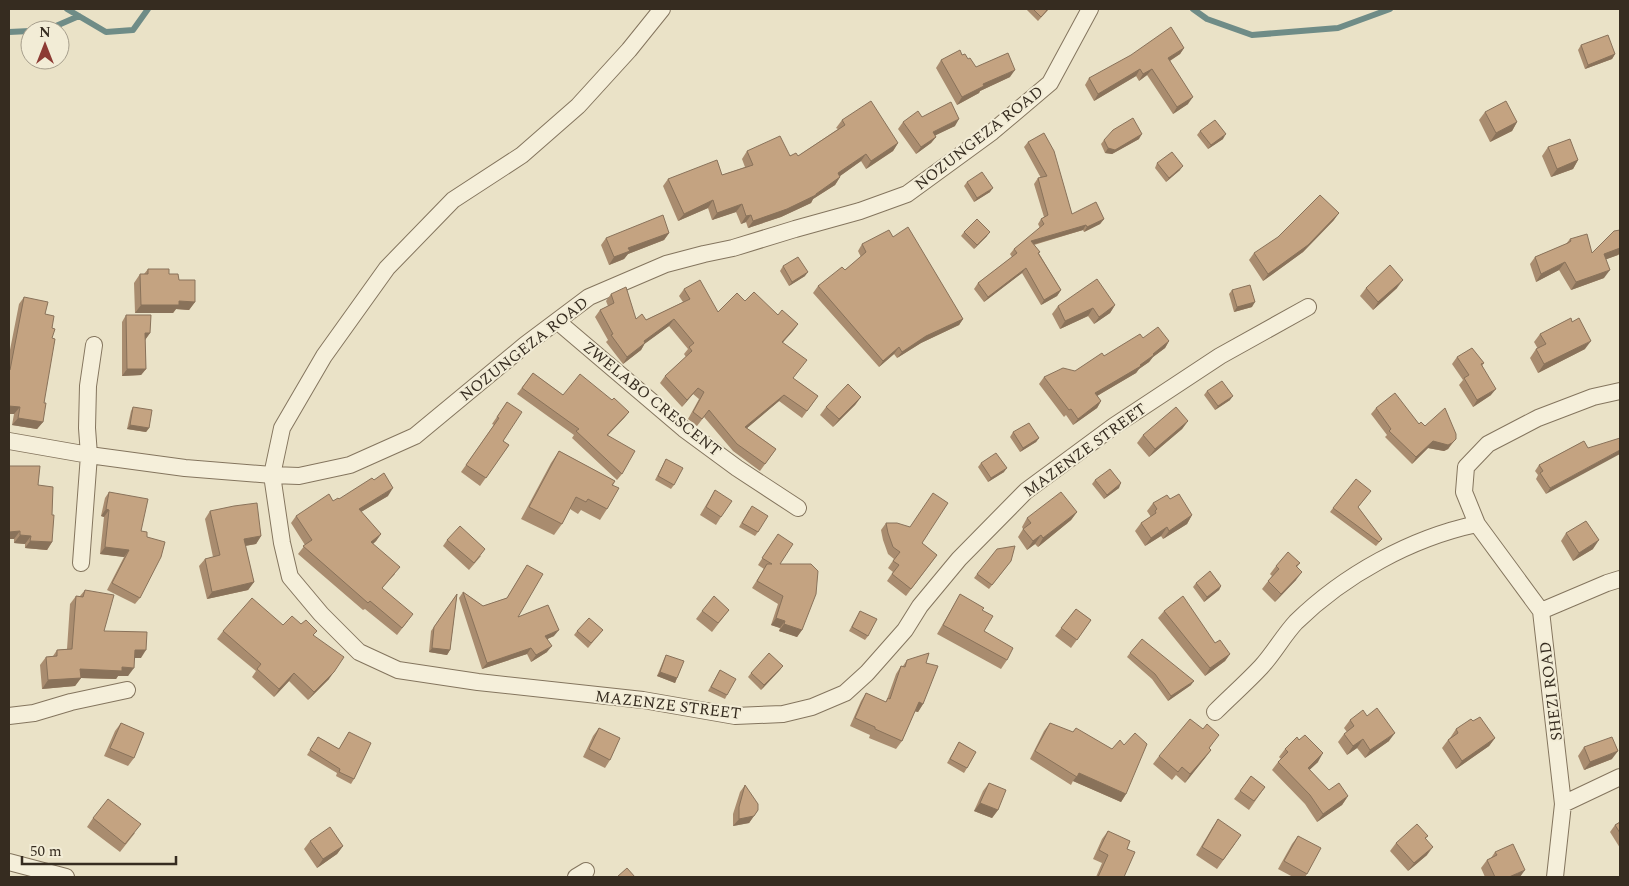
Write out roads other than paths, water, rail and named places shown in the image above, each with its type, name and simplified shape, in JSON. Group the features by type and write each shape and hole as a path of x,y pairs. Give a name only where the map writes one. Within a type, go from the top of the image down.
{"street":[{"path":"272,475 282,428 324,356 387,268 452,200 522,155 578,106 629,50 662,9"},
{"name":"NOZUNGEZA ROAD","path":"9,441 90,455 185,468 272,475 299,476 350,465 415,436 525,345 588,297 666,264 732,248 860,211 907,194 992,132 1050,83 1090,10"},
{"name":"MAZENZE STREET","path":"272,475 282,543 290,577 321,614 359,652 398,670 478,682 643,700 735,716 783,714 812,707 845,693 867,673 905,630 920,606 959,559 1026,491 1114,426 1220,356 1308,306"},
{"name":"ZWELABO CRESCENT","path":"557,321 684,430 798,508"},
{"path":"81,563 90,455 87,428 88,386 94,346"},
{"path":"1215,712 1262,666 1296,623 1338,587 1405,546 1457,528 1477,524 1464,492 1466,467 1488,444 1538,418 1593,397 1620,391"},
{"name":"SHEZI ROAD","path":"1477,524 1541,611 1563,804 1555,877"},
{"path":"1541,611 1620,579"},
{"path":"9,716 34,713 71,702 127,690"},
{"path":"1563,804 1620,777"},
{"path":"9,862 66,877"}],"waterway":[{"path":"67,9 106,32 133,30 148,9"},
{"path":"1193,9 1207,19 1252,35 1338,28 1390,9"},
{"path":"70,20 79,16"},
{"path":"9,32 20,31"}]}
